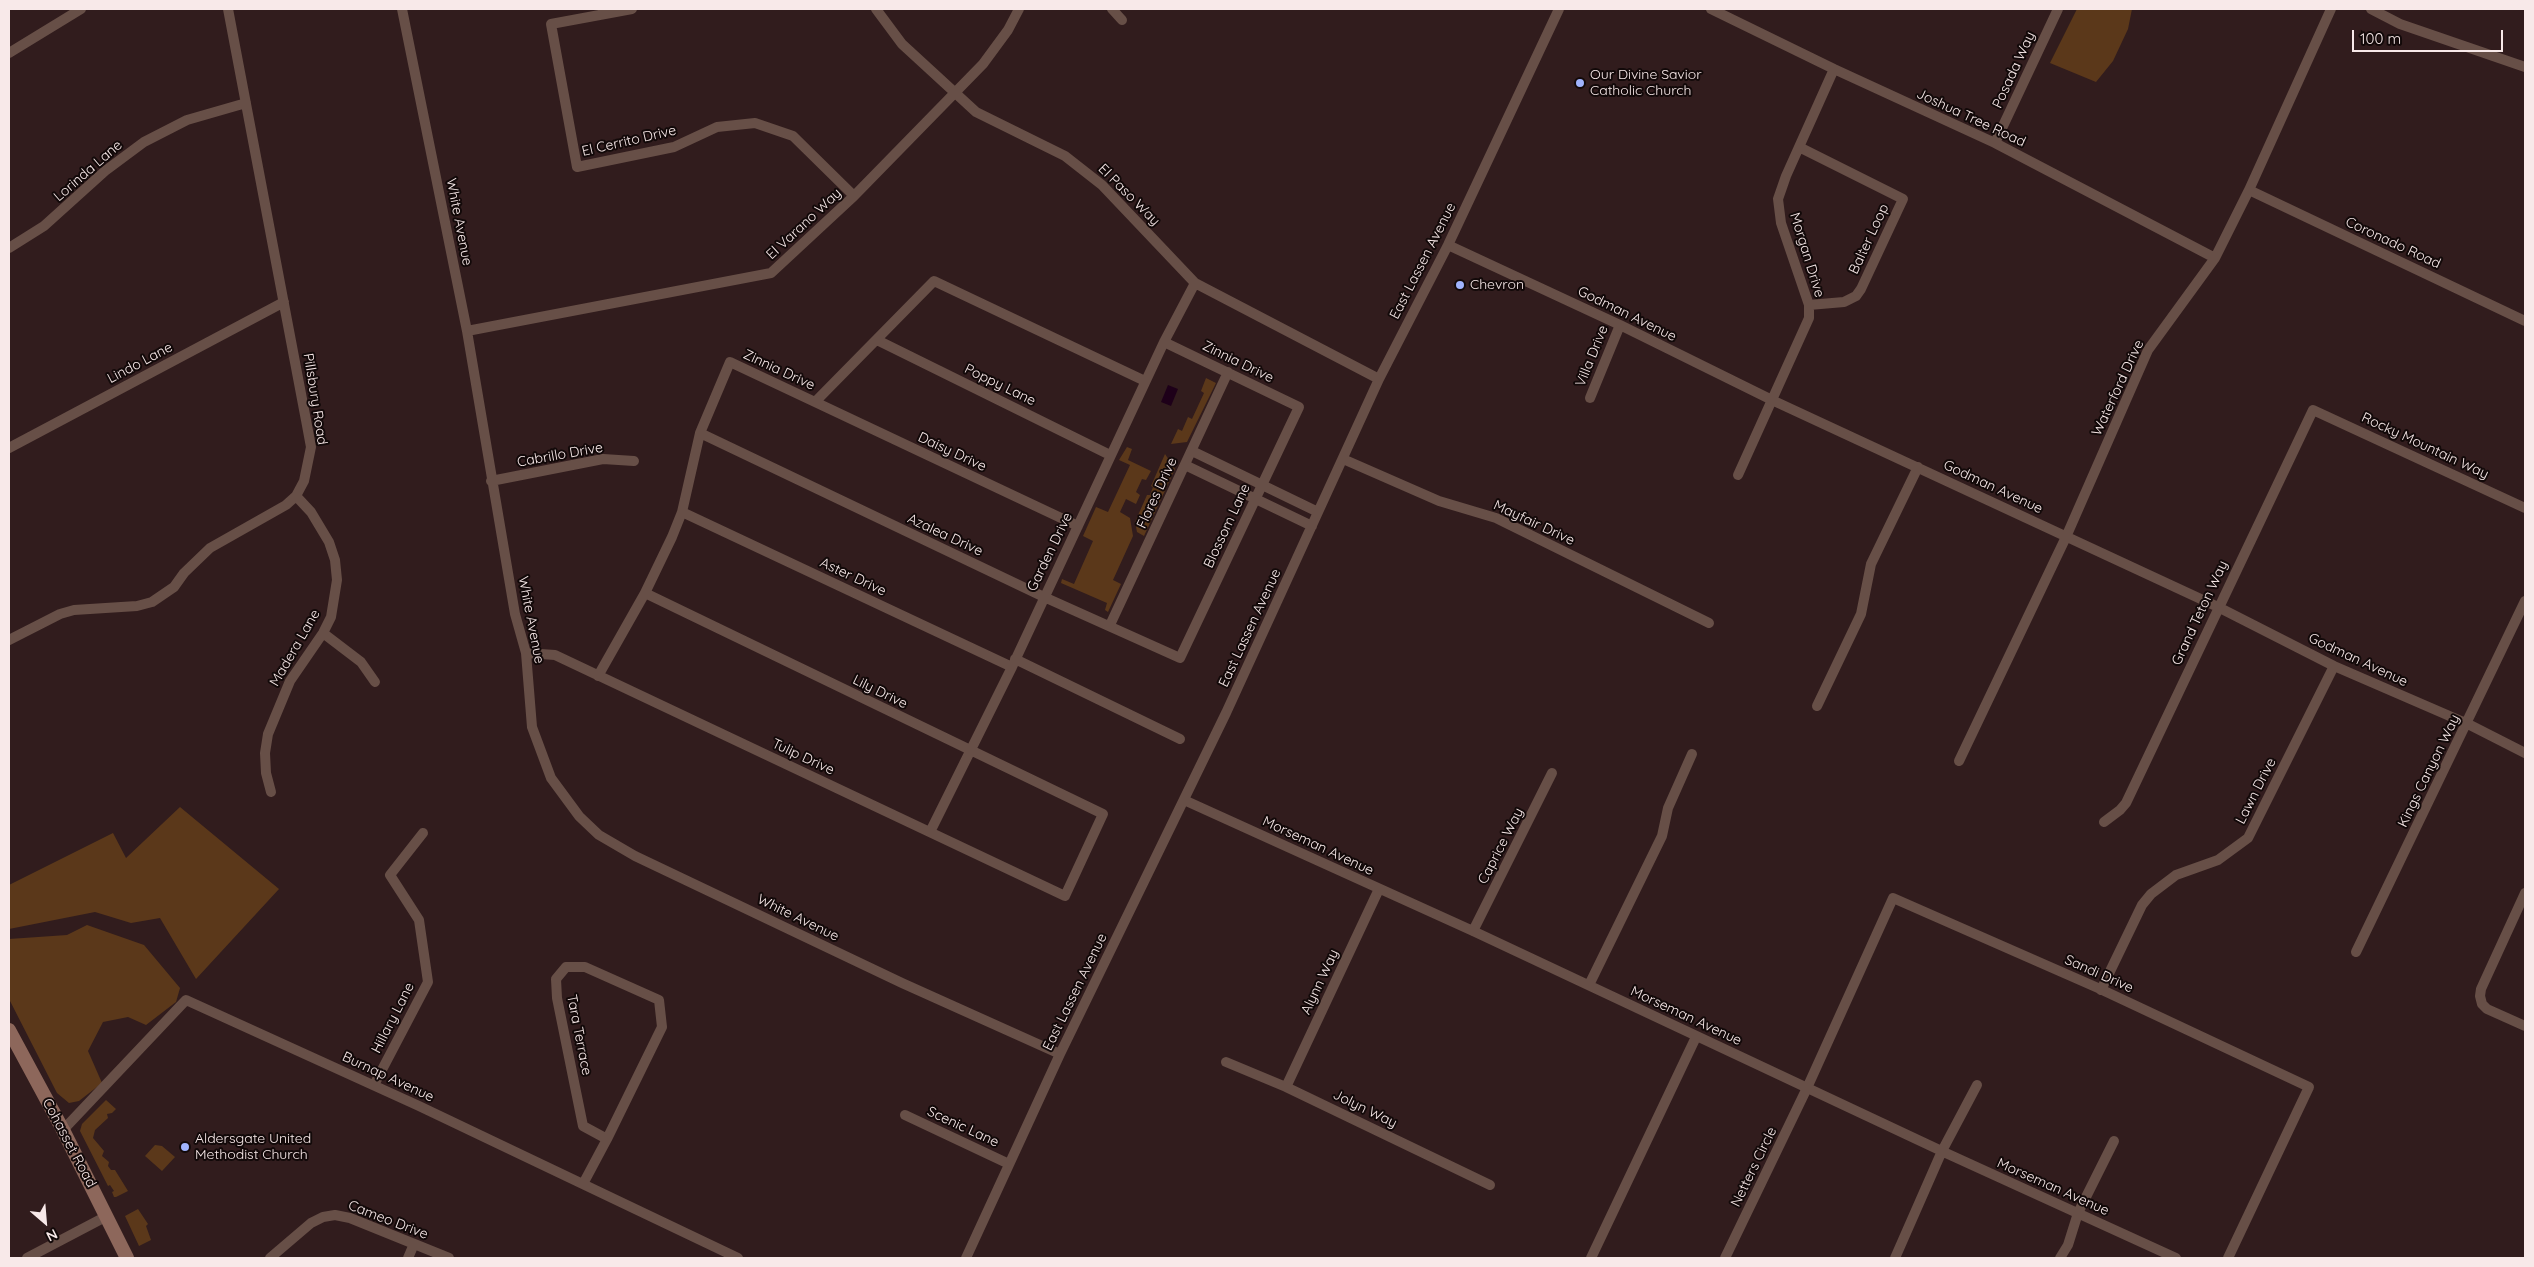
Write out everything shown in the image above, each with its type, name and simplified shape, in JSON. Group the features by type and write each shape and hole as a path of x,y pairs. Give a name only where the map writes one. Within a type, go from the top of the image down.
{"street":[{"path":"9,53 81,9"},
{"name":"Pillsbury Road","path":"228,9 311,447 304,481 296,496"},
{"name":"White Avenue","path":"402,9 467,331 515,614 526,653 532,726 551,778 578,816 600,835 634,856 902,983 1060,1054"},
{"name":"El Cerrito Drive","path":"632,9 551,24 578,166 674,147 717,127 755,123 793,136 854,196"},
{"name":"El Paso Way","path":"876,9 902,44 954,94 976,112 1065,156 1086,170 1128,210 1195,283 1379,379"},
{"name":"El Varano Way","path":"467,331 771,273 854,196 954,94 996,49 1019,9"},
{"path":"1112,9 1122,20"},
{"name":"East Lassen Avenue","path":"966,1258 1060,1054 1184,800 1379,379 1448,245 1559,9"},
{"name":"Joshua Tree Road","path":"1711,9 1834,69 1995,143 2215,258"},
{"name":"Posada Way","path":"1995,143 2058,9"},
{"name":"Waterford Drive","path":"1958,761 2066,537 2148,350 2215,258 2249,190 2331,9"},
{"path":"2371,9 2400,24 2525,67"},
{"name":"Morgan Drive","path":"1738,475 1774,401 1809,318 1809,305 1781,223 1778,199 1834,69"},
{"name":"Lorinda Lane","path":"9,248 44,226 105,171 144,142 187,120 246,103"},
{"name":"Balter Loop","path":"1799,147 1903,199 1856,296 1844,302 1809,305"},
{"name":"Coronado Road","path":"2249,190 2525,321"},
{"name":"Godman Avenue","path":"1448,245 1620,325 1774,401 2218,607 2334,666 2468,724 2525,753"},
{"name":"Zinnia Drive","path":"598,676 645,593 682,512 700,434 730,362 815,402 934,281 1145,381"},
{"name":"Garden Drive","path":"930,832 1014,663 1145,381 1195,283"},
{"name":"Lindo Lane","path":"9,448 284,302"},
{"name":"Villa Drive","path":"1590,398 1620,325"},
{"name":"Poppy Lane","path":"877,340 1110,455"},
{"name":"Zinnia Drive","path":"1164,342 1299,407"},
{"name":"Flores Drive","path":"1110,625 1228,372"},
{"name":"Daisy Drive","path":"815,402 1078,526"},
{"name":"Blossom Lane","path":"1180,658 1299,407"},
{"name":"Rocky Mountain Way","path":"2313,410 2525,508"},
{"name":"Grand Teton Way","path":"2104,822 2126,803 2313,410"},
{"name":"Azalea Drive","path":"700,434 1044,597 1180,658"},
{"path":"1192,451 1318,512"},
{"name":"Cabrillo Drive","path":"491,481 603,459 634,461"},
{"name":"Mayfair Drive","path":"1343,459 1439,501 1496,518 1709,623"},
{"path":"1185,465 1312,526"},
{"path":"1817,706 1862,614 1871,564 1918,467"},
{"path":"9,640 60,614 74,610 137,606 152,602 174,587 184,573 210,548 241,528 274,512 296,496"},
{"name":"Madera Lane","path":"271,792 266,773 264,753 268,734 290,681 323,633 336,599 335,560 321,526 296,496"},
{"name":"Aster Drive","path":"682,512 1180,739"},
{"name":"Lily Drive","path":"645,593 1103,814 1065,896"},
{"name":"Kings Canyon Way","path":"2356,952 2468,724 2525,601"},
{"path":"323,633 361,662 375,682"},
{"name":"Tulip Drive","path":"526,653 555,655 1065,896"},
{"name":"Lawn Drive","path":"2101,990 2142,905 2151,894 2176,875 2218,860 2248,838 2334,666"},
{"path":"1589,985 1662,836 1668,808 1692,754"},
{"name":"Caprice Way","path":"1474,931 1552,773"},
{"name":"Morseman Avenue","path":"1184,800 1474,931 1696,1037 2176,1258"},
{"name":"Hillary Lane","path":"374,1085 428,982 420,920 390,875 422,833"},
{"name":"Alynn Way","path":"1286,1087 1379,889"},
{"path":"2525,893 2481,989 2480,996 2482,1004 2487,1009 2525,1026"},
{"name":"Sandi Drive","path":"1807,1088 1892,898 2101,990 2309,1087 2228,1258"},
{"name":"Tara Terrace","path":"583,1184 607,1139 662,1027 659,1000 585,966 566,967 556,979 557,998 583,1126 607,1139"},
{"name":"Burnap Avenue","path":"63,1130 186,1000 374,1085 738,1258"},
{"name":"Cohasset Road","path":"9,1030 63,1130 128,1258"},
{"path":"1591,1258 1696,1037"},
{"name":"Jolyn Way","path":"1226,1062 1286,1087 1490,1185"},
{"path":"1895,1258 1942,1151 1977,1085"},
{"name":"Netters Circle","path":"1725,1258 1807,1088"},
{"name":"Scenic Lane","path":"905,1115 1009,1164"},
{"path":"2060,1258 2068,1245 2078,1213 2114,1141"},
{"name":"Cameo Drive","path":"270,1258 311,1223 323,1217 335,1215 350,1218 449,1258"},
{"path":"27,1258 107,1216"},
{"path":"408,1258 414,1244"}],"shaded area":[{"path":"2077,9 2132,9 2128,29 2113,61 2096,82 2050,63"},
{"path":"1206,378 1216,383 1187,442 1171,444 1178,429 1182,431 1188,417 1192,419 1204,393 1201,391"},
{"path":"1168,385 1178,389 1171,406 1161,402"},
{"path":"1127,447 1132,449 1128,460 1151,471 1146,480 1142,479 1136,492 1140,495 1136,504 1126,499 1120,512 1130,518 1133,536 1113,580 1121,584 1108,612 1105,610 1107,603 1061,583 1062,579 1074,584 1093,541 1083,536 1096,507 1108,512 1130,465 1119,460"},
{"path":"1165,454 1175,469 1144,536 1137,532 1135,522 1147,495 1150,495 1153,487 1151,486"},
{"path":"180,807 279,889 196,979 160,918 131,923 95,912 9,929 9,885 113,833 126,858"},
{"path":"87,925 144,945 180,988 176,1002 146,1025 128,1017 103,1022 88,1051 102,1083 79,1101 69,1103 57,1093 9,999 9,939 67,935"},
{"path":"106,1100 116,1109 112,1113 107,1114 108,1118 95,1130 93,1138 104,1151 102,1156 109,1162 108,1166 111,1170 115,1170 128,1191 116,1197 114,1197 112,1192 114,1191 110,1185 108,1186 80,1131 82,1124"},
{"path":"155,1145 162,1146 175,1157 162,1171 145,1156"},
{"path":"138,1209 148,1224 146,1226 151,1240 139,1246 125,1216"}],"place":[{"name":"Our Divine Savior Catholic Church","path":"1580,83"},
{"name":"Chevron","path":"1460,285"},
{"name":"Aldersgate United Methodist Church","path":"185,1147"}]}
